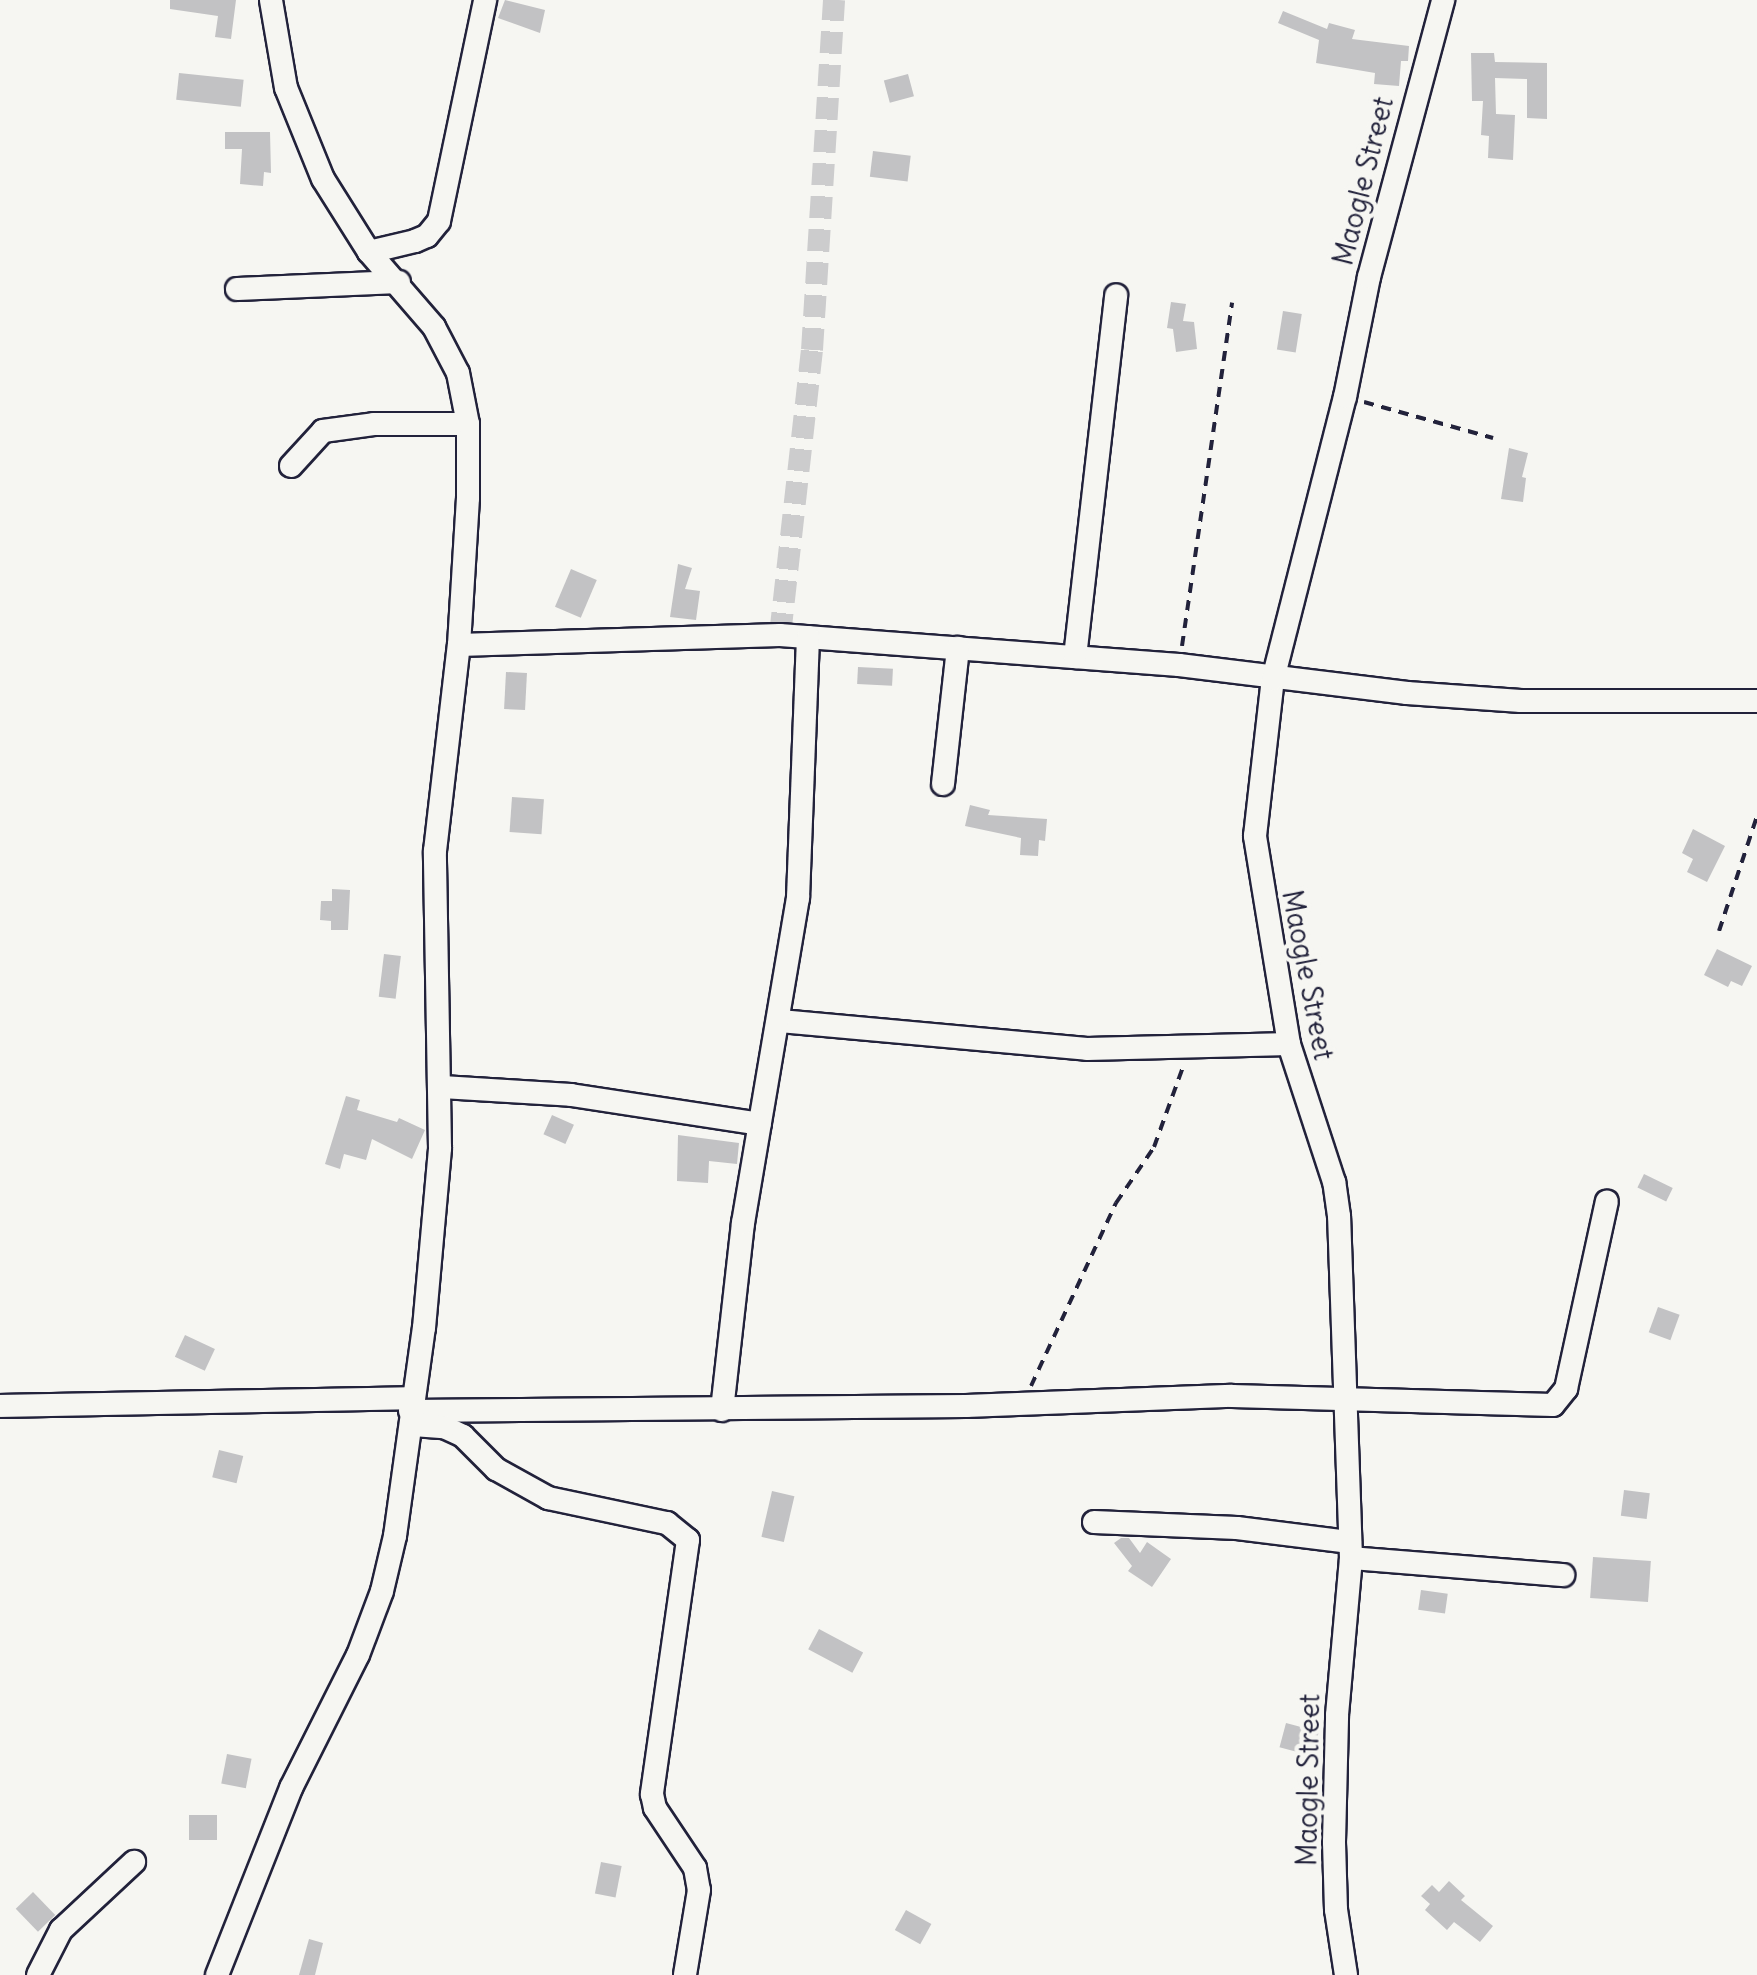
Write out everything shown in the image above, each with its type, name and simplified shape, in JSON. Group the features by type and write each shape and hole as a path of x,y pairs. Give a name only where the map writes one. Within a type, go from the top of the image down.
{"street":[{"path":"217,1975 291,1788 358,1655 382,1591 424,1328 442,1087 435,851 460,645 468,424 458,373 434,328 369,252 323,179 303,136 286,88 271,0"},
{"path":"369,252 427,236 438,221 485,0"},
{"name":"Maogle Street","path":"1346,1975 1334,1842 1337,1716 1351,1550 1340,1216 1334,1182 1288,1044 1255,836 1273,679 1345,397 1369,277 1444,0"},
{"path":"237,289 398,282"},
{"path":"1075,657 1116,295"},
{"path":"291,466 323,431 374,424 468,424"},
{"path":"460,645 808,637 1179,666 1273,679 1520,701 1757,701"},
{"path":"722,1410 743,1224 798,898 808,637"},
{"path":"943,784 958,648"},
{"path":"780,1021 1008,1045 1288,1044"},
{"path":"442,1087 571,1095 760,1124"},
{"path":"0,1406 410,1412 722,1410 1232,1396 1553,1404 1561,1399 1607,1202"},
{"path":"410,1412 463,1436 496,1469 548,1498 667,1523 688,1540 652,1794 655,1808 695,1868 699,1890 684,1975"},
{"path":"1094,1522 1237,1528 1351,1550 1563,1575"},
{"path":"38,1975 61,1930 134,1862"}],"path":[{"path":"1179,666 1232,303"},
{"path":"1345,397 1493,438"},
{"path":"1718,931 1757,816"},
{"path":"1022,1404 1103,1227 1154,1147 1172,1104 1187,1046"}],"building":[{"path":"170,0 236,0 231,39 215,37 218,16 170,9"},
{"path":"505,0 545,10 540,33 498,18"},
{"path":"1283,11 1327,29 1329,23 1355,30 1352,39 1409,46 1408,61 1401,61 1399,86 1374,84 1375,73 1316,63 1319,40 1278,23"},
{"path":"1471,53 1494,53 1495,62 1547,63 1547,119 1527,118 1527,79 1495,78 1496,114 1515,115 1513,160 1488,158 1489,136 1481,135 1483,101 1472,101"},
{"path":"179,73 244,80 241,107 176,100"},
{"path":"908,74 914,96 890,103 884,80"},
{"path":"225,132 270,132 271,173 264,172 263,186 240,184 242,149 225,149"},
{"path":"873,151 911,156 908,181 870,177"},
{"path":"1171,302 1186,304 1183,321 1194,322 1197,349 1176,352 1173,329 1167,328"},
{"path":"1283,311 1302,314 1296,352 1277,350"},
{"path":"1509,448 1528,453 1522,477 1526,478 1523,502 1501,499"},
{"path":"678,564 692,568 685,589 700,591 696,620 670,617"},
{"path":"571,569 597,580 581,618 555,607"},
{"path":"858,667 893,669 892,686 857,684"},
{"path":"506,672 527,673 525,710 504,709"},
{"path":"512,797 544,799 541,834 510,832"},
{"path":"970,805 990,810 988,815 1047,819 1045,841 1039,840 1038,856 1020,855 1021,838 965,826"},
{"path":"1693,829 1725,846 1707,882 1687,872 1693,859 1682,853"},
{"path":"332,889 350,890 348,930 331,930 331,921 320,920 321,901 332,901"},
{"path":"1717,949 1752,966 1742,986 1731,981 1728,987 1704,975"},
{"path":"384,954 401,956 396,999 379,997"},
{"path":"346,1096 360,1100 357,1110 397,1122 399,1118 425,1130 412,1159 372,1139 366,1160 344,1154 340,1169 325,1164"},
{"path":"552,1115 574,1125 565,1144 543,1134"},
{"path":"678,1135 739,1143 737,1164 709,1161 708,1183 677,1181"},
{"path":"1644,1174 1673,1188 1666,1202 1637,1187"},
{"path":"1658,1307 1680,1315 1670,1340 1649,1332"},
{"path":"185,1335 215,1349 205,1371 175,1357"},
{"path":"219,1450 243,1456 236,1483 212,1477"},
{"path":"1624,1490 1650,1493 1647,1519 1621,1516"},
{"path":"772,1491 794,1496 784,1542 761,1537"},
{"path":"1129,1538 1140,1553 1147,1542 1171,1559 1152,1587 1128,1571 1132,1566 1114,1543"},
{"path":"1593,1557 1651,1561 1648,1602 1590,1598"},
{"path":"1421,1590 1448,1594 1445,1614 1418,1610"},
{"path":"819,1629 863,1652 852,1673 808,1649"},
{"path":"1286,1723 1319,1732 1312,1756 1280,1747"},
{"path":"227,1754 252,1759 246,1788 221,1783"},
{"path":"189,1815 217,1815 217,1840 189,1840"},
{"path":"601,1862 622,1866 616,1897 595,1893"},
{"path":"1449,1881 1465,1896 1461,1900 1493,1926 1480,1942 1454,1922 1447,1930 1425,1910 1430,1904 1421,1896 1432,1885 1439,1892"},
{"path":"33,1892 55,1915 38,1932 16,1909"},
{"path":"906,1910 931,1924 920,1944 895,1930"},
{"path":"309,1939 323,1943 315,1975 299,1975"}],"tunnel":[{"path":"780,635 812,350 834,0"}]}
